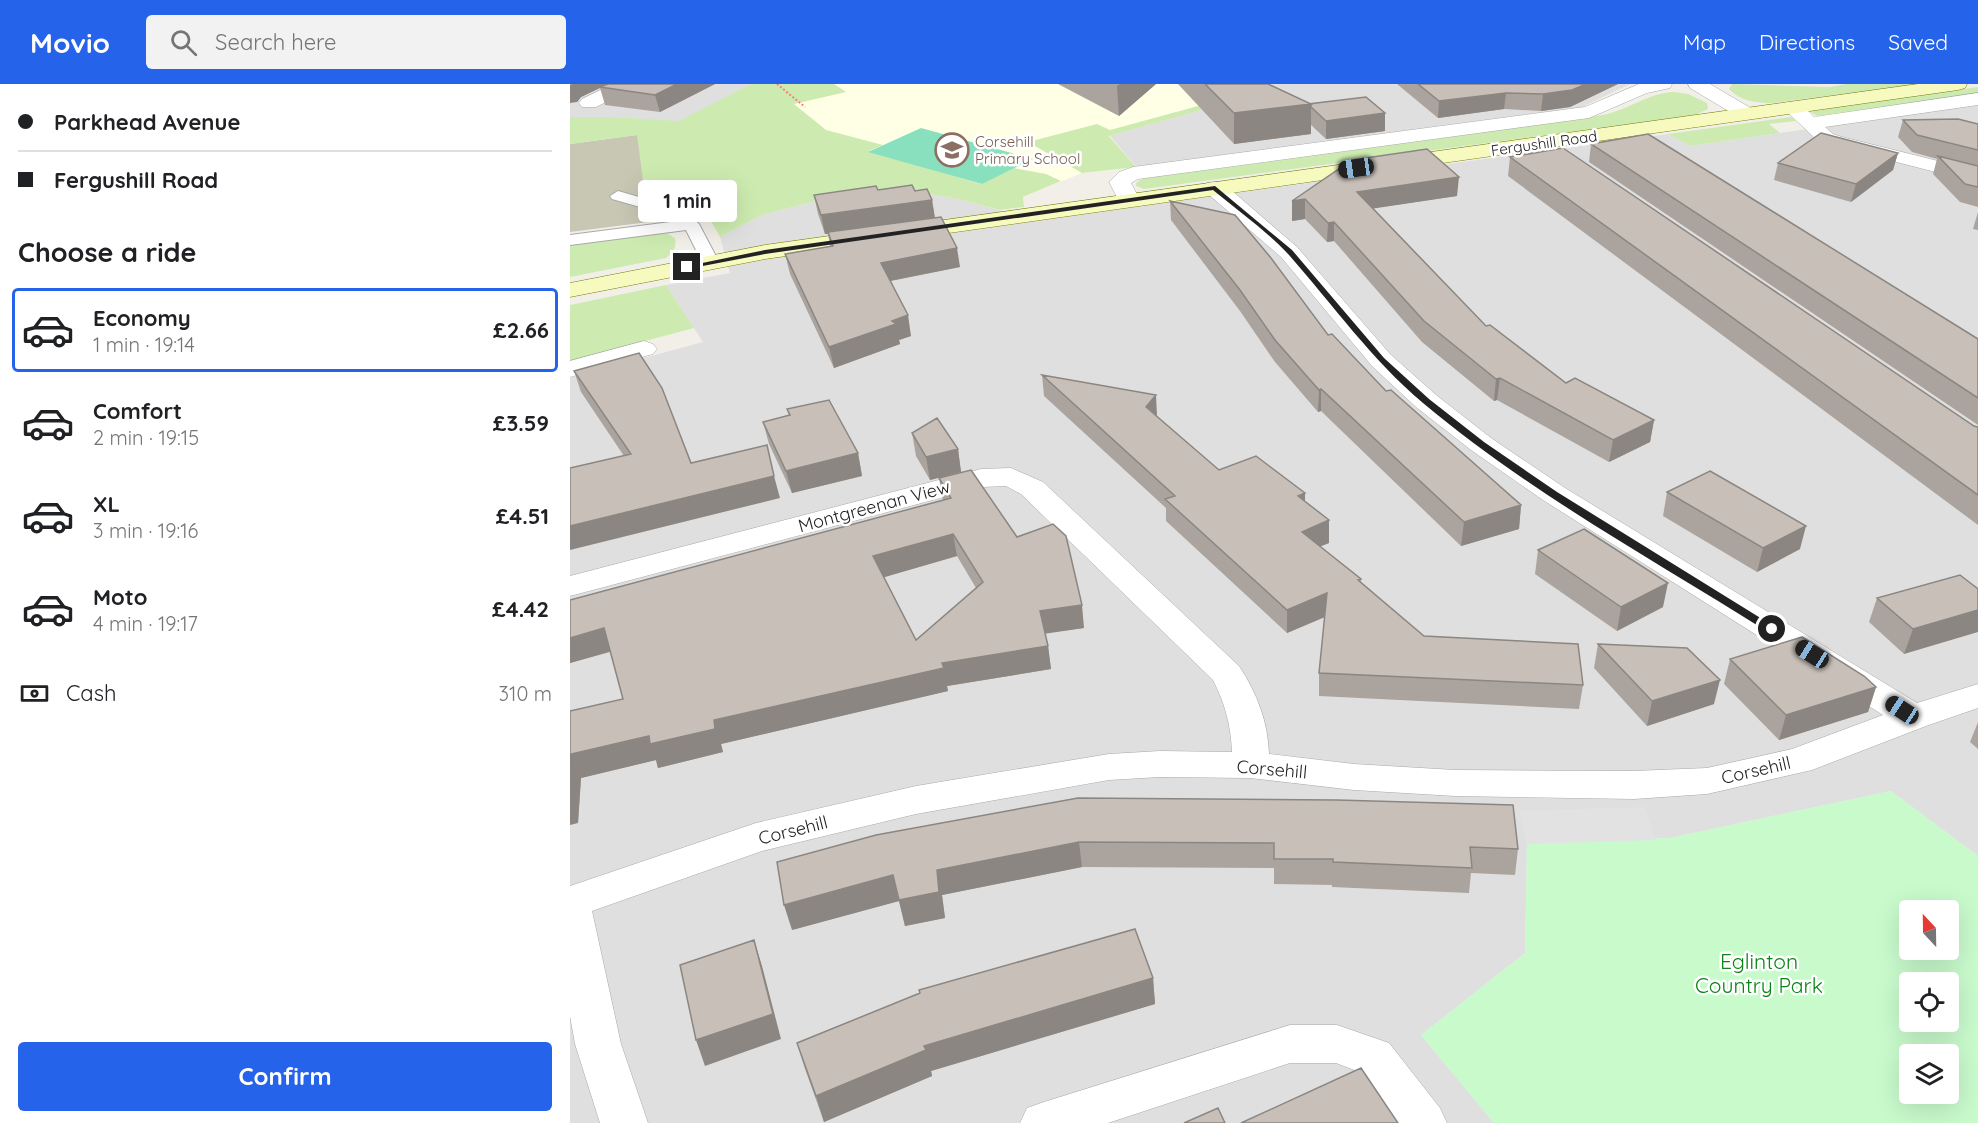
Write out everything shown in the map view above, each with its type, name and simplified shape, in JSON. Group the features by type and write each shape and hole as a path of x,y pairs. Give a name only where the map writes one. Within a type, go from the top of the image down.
{"main road":[{"name":"Fergushill Road","path":"570,290 765,252 1958,84"}],"street":[{"path":"589,103 627,84"},
{"name":"Fergushill Road","path":"1129,200 1120,182 1126,176 1133,174 1589,112 1641,89 1663,84"},
{"path":"1696,84 1747,114"},
{"path":"1810,123 1978,99"},
{"path":"1792,107 1826,138 1978,177"},
{"path":"1544,143 1570,161"},
{"path":"1215,188 1289,252 1381,360 1426,401 1481,444 1554,494 1913,717"},
{"path":"570,369 644,349"},
{"name":"Montgreenan View","path":"570,586 981,477 1011,477 1032,488 1227,674 1244,706 1252,746 1250,765"},
{"name":"Corsehill","path":"570,904 756,838 916,800 1109,767 1161,764 1250,765 1354,777 1455,783 1634,785 1707,781 1799,761 1913,717 1978,696"},
{"path":"570,904 598,1044 624,1123"},
{"path":"1044,1123 1290,1044 1337,1044 1372,1057 1423,1123"}],"lane":[{"path":"618,196 678,213 691,224 710,262"},
{"path":"570,240 691,224"}],"path":[{"path":"777,84 805,107"}],"shaded area":[{"path":"570,84 751,84 679,122 614,117 570,117"},
{"name":"Corsehill Primary School","path":"751,84 1262,84 1269,91 1109,135 1136,167 1082,173 1023,197 1024,207 1000,210 834,165"},
{"path":"1262,84 1630,84 1582,107 1136,167 1109,136 1268,91"},
{"path":"1978,104 1978,856 1891,791 1670,838 1527,844 1525,953 1421,1035 1494,1123 570,1123 570,378 703,342 666,285 730,273 720,237 762,215 823,199 928,194 1000,210 1008,224 1668,134 1690,146"},
{"path":"637,135 674,201 692,207 704,215 570,232 570,144"},
{"path":"1645,807 1656,840 1527,844 1519,811"}],"green space":[{"path":"751,84 834,84 846,92 794,104 826,130 883,145 869,151 981,184 1014,168 1046,174 1061,181 1023,197 1024,207 1000,210 928,194 823,199 762,215 720,237 707,214 674,201 643,180 637,135 570,144 570,117 679,121"},
{"path":"1732,84 1829,87 1847,84 1919,84 1772,103 1743,99 1729,89"},
{"path":"1978,87 1978,94 1828,116 1817,116 1809,111"},
{"path":"1269,91 1109,136 1136,167 1082,173 1028,142 1097,124 1110,130 1231,97"},
{"path":"1674,92 1688,94 1707,103 1708,109 1695,115 1144,189 1136,186 1136,183 1143,178 1159,174 1603,115 1655,95"},
{"path":"1791,117 1796,121 1769,124 1780,133 1690,146 1668,134"},
{"path":"921,128 1033,159 982,184 868,152"},
{"path":"650,233 668,234 675,238 674,250 671,254 666,258 570,277 570,244"},
{"path":"666,285 694,328 570,361 570,305"},
{"name":"Eglinton Country Park","path":"1891,791 1978,856 1978,1123 1494,1123 1421,1035 1525,953 1527,844 1670,838"}],"building":[{"path":"608,84 677,84 655,95 600,87"},
{"path":"1205,84 1268,84 1311,104 1234,113"},
{"path":"1418,84 1586,84 1572,90 1543,94 1506,93 1439,101"},
{"path":"1366,97 1385,113 1326,121 1311,107 1311,104 1308,104"},
{"path":"1958,119 1978,124 1978,150 1917,135 1903,120"},
{"path":"1821,133 1898,153 1856,184 1778,163"},
{"path":"1648,134 1978,339 1978,398 1591,144"},
{"path":"1563,148 1978,427 1978,495 1510,157"},
{"path":"1427,149 1459,177 1357,192 1486,326 1490,325 1566,383 1575,378 1654,420 1613,440 1500,378 1496,379 1424,321 1334,222 1328,223 1305,199 1292,201 1352,160"},
{"path":"1938,156 1978,166 1978,187 1965,184"},
{"path":"912,185 915,191 927,189 932,200 821,215 814,195 876,186 878,190"},
{"path":"1170,201 1235,215 1271,258 1328,335 1332,334 1386,391 1391,390 1521,505 1464,522 1321,389 1319,390 1275,340 1240,290"},
{"path":"941,217 957,248 881,263 908,315 892,321 896,324 829,347 785,254 833,246 828,232"},
{"path":"639,353 662,388 691,463 767,445 774,476 570,526 570,468 631,454 574,371"},
{"path":"1042,375 1156,395 1146,407 1219,470 1256,456 1305,493 1298,496 1329,520 1302,532 1361,579 1358,580 1424,636 1578,644 1583,685 1319,673 1327,593 1287,610 1165,499 1175,496"},
{"path":"829,400 858,453 786,471 763,422 790,415 787,409"},
{"path":"937,418 958,449 926,457 912,433"},
{"path":"971,470 1017,537 1053,524 1066,536 1082,605 1040,611 1048,646 942,663 944,668 714,720 715,729 650,744 649,736 571,754 570,777 570,711 623,699 604,628 570,638 570,600 951,498 939,478","holes":["953,534 983,582 916,640 873,556"]},
{"path":"1710,471 1806,526 1763,548 1667,492"},
{"path":"1584,529 1668,583 1621,607 1538,550"},
{"path":"1960,575 1978,589 1978,610 1913,629 1877,598"},
{"path":"1802,637 1864,676 1876,687 1786,715 1730,659"},
{"path":"1598,644 1687,648 1720,680 1652,701"},
{"path":"1078,798 1337,800 1513,805 1518,849 1470,847 1472,868 1333,862 1333,859 1274,859 1274,843 1079,842 937,870 939,892 899,900 893,875 784,905 777,862 876,835"},
{"path":"1135,929 1153,978 924,1046 926,1050 816,1096 797,1043 920,993 919,990"},
{"path":"754,940 773,1014 696,1040 680,965"},
{"path":"1361,1068 1398,1123 1241,1123"},
{"path":"1218,1108 1225,1123 1184,1123"}],"place":[{"name":"Corsehill Primary School","path":"952,150"}],"route":[{"path":"687,267 765,252 1215,188 1289,252 1381,360 1426,401 1481,444 1554,494 1772,629"}]}
